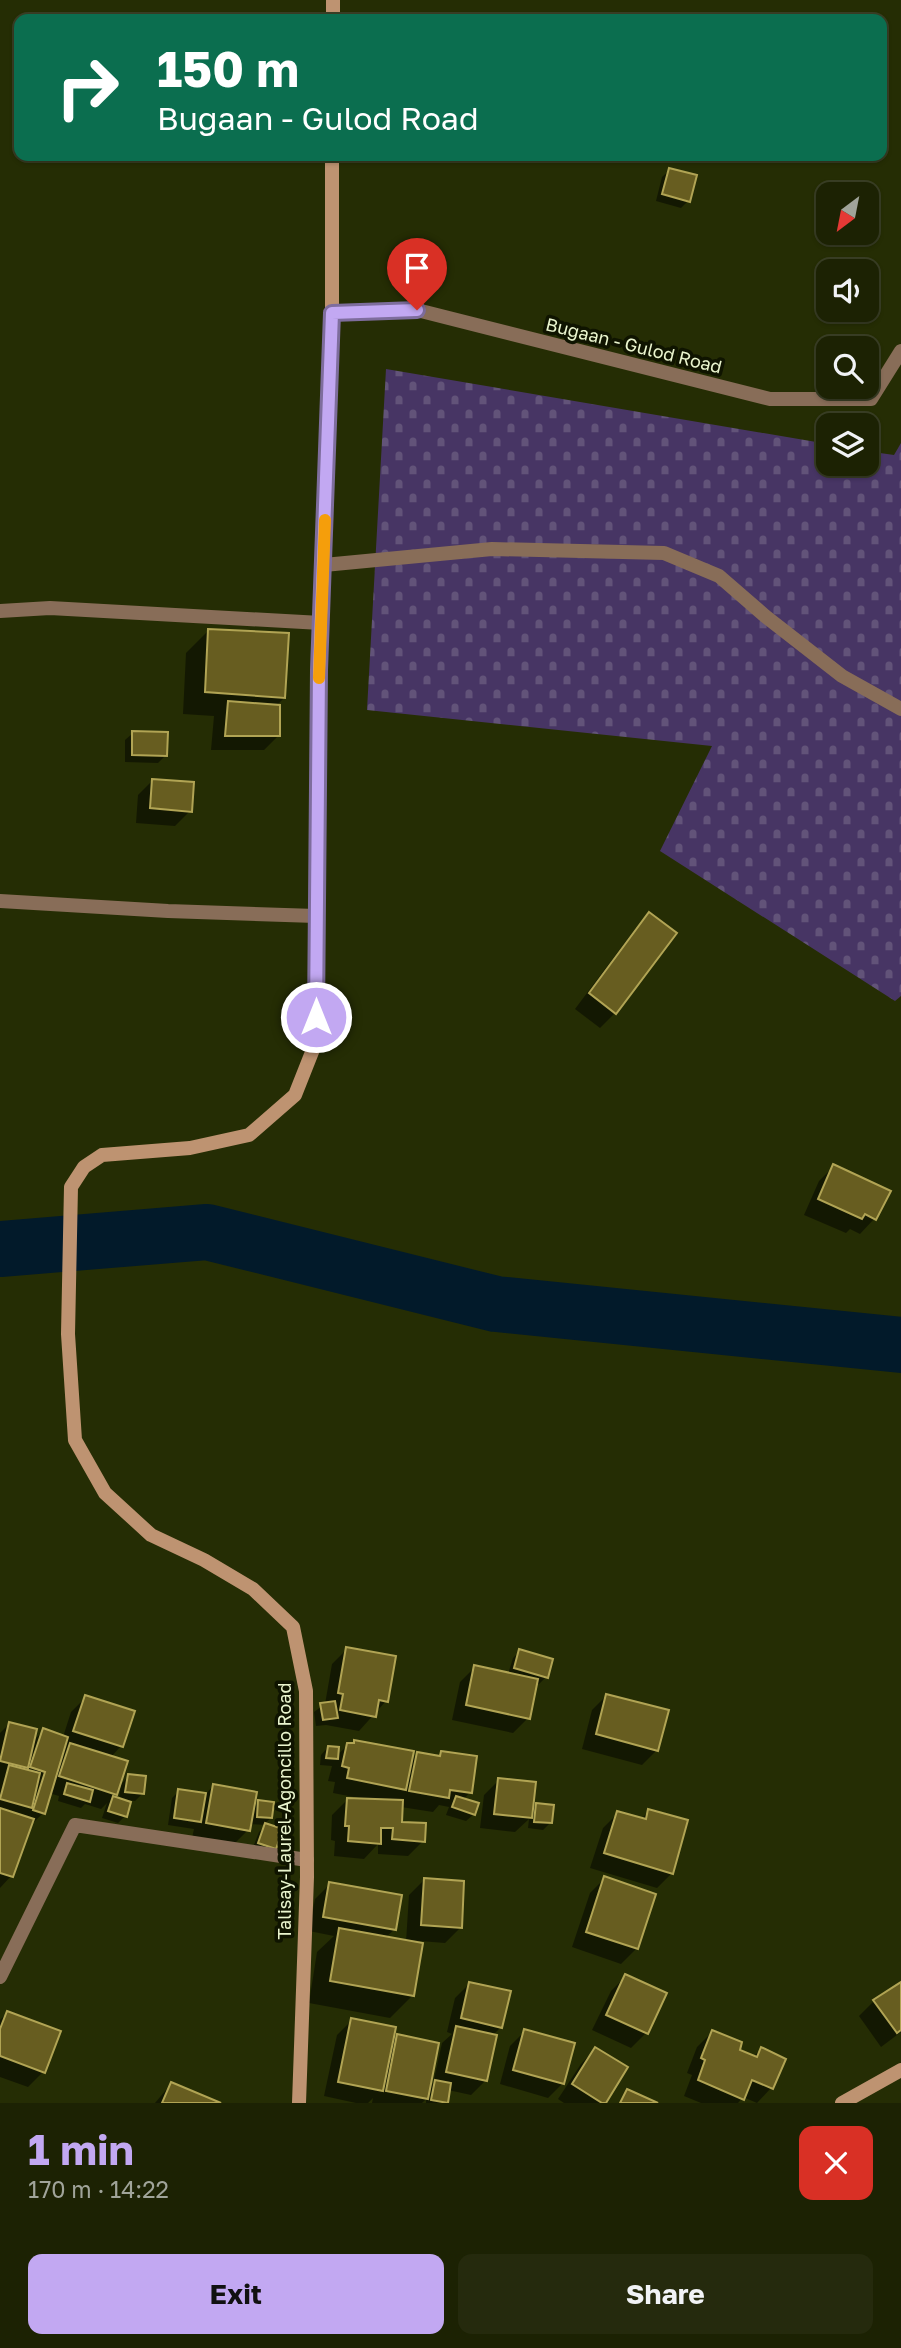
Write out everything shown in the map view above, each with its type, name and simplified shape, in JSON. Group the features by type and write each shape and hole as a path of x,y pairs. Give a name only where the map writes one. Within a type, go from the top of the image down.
{"main road":[{"name":"Talisay-Laurel-Agoncillo Road","path":"299,2103 307,1860 306,1691 293,1627 253,1589 204,1560 151,1535 105,1493 75,1440 68,1334 71,1187 84,1167 102,1155 190,1148 249,1135 295,1095 316,1042 321,623 332,313 332,161"},
{"path":"842,2103 901,2070"}],"street":[{"name":"Bugaan - Gulod Road","path":"332,313 417,310 770,399 872,399 901,351"},
{"path":"324,565 492,549 664,554 719,576 842,676 901,709"},
{"path":"0,611 50,608 321,623"},
{"path":"0,901 316,916"},
{"path":"0,1977 75,1825 307,1860"}],"green space":[{"path":"386,369 816,442 816,476 879,476 879,453 894,455 901,443 901,996 895,1001 660,851 712,746 367,710"}],"building":[{"path":"669,168 697,175 690,202 662,194"},
{"path":"208,629 289,633 285,698 205,692"},
{"path":"228,701 280,705 280,736 225,736"},
{"path":"132,731 168,732 167,756 132,755"},
{"path":"152,779 194,782 192,812 150,808"},
{"path":"649,912 677,933 616,1014 589,993"},
{"path":"833,1164 891,1191 876,1220 865,1214 862,1219 818,1199"},
{"path":"346,1647 396,1656 388,1702 379,1700 376,1717 340,1710 343,1694 338,1693"},
{"path":"519,1649 553,1659 548,1678 514,1668"},
{"path":"474,1665 538,1679 530,1719 466,1705"},
{"path":"606,1694 669,1710 658,1751 596,1734"},
{"path":"85,1695 135,1711 123,1747 73,1731"},
{"path":"335,1701 338,1718 323,1720 320,1703"},
{"path":"9,1722 37,1729 28,1768 0,1761"},
{"path":"43,1728 68,1737 45,1814 33,1810 45,1772 30,1767"},
{"path":"354,1740 414,1751 406,1790 347,1778 349,1768 342,1766 347,1743 354,1743"},
{"path":"70,1743 128,1761 117,1795 59,1776"},
{"path":"328,1746 339,1747 338,1759 326,1758"},
{"path":"441,1751 477,1756 472,1793 450,1790 449,1798 409,1791 417,1752 440,1756"},
{"path":"9,1765 40,1773 32,1808 0,1799"},
{"path":"128,1774 146,1776 144,1794 125,1792"},
{"path":"498,1778 536,1782 532,1818 494,1814"},
{"path":"67,1783 93,1790 90,1802 64,1794"},
{"path":"213,1784 257,1792 250,1831 206,1823"},
{"path":"178,1789 206,1793 201,1822 174,1818"},
{"path":"113,1796 131,1802 127,1817 108,1811"},
{"path":"456,1796 479,1803 475,1815 452,1807"},
{"path":"347,1798 403,1800 402,1822 426,1823 425,1842 392,1839 393,1828 381,1828 381,1844 348,1841 349,1826 345,1826"},
{"path":"258,1800 274,1802 272,1818 257,1817"},
{"path":"536,1803 554,1805 552,1823 534,1822"},
{"path":"0,1808 34,1819 13,1877 0,1873"},
{"path":"648,1809 688,1820 673,1874 604,1853 617,1811 646,1819"},
{"path":"265,1823 283,1829 276,1849 258,1843"},
{"path":"604,1876 656,1894 638,1949 586,1932"},
{"path":"424,1878 464,1881 462,1928 421,1925"},
{"path":"329,1882 402,1895 396,1930 323,1917"},
{"path":"339,1928 423,1943 414,1996 330,1981"},
{"path":"625,1974 667,1993 648,2034 606,2015"},
{"path":"469,1982 511,1991 502,2028 461,2018"},
{"path":"901,1982 901,2030 897,2033 873,2000"},
{"path":"7,2011 61,2031 45,2073 0,2056 0,2029"},
{"path":"351,2018 396,2027 383,2091 338,2082"},
{"path":"456,2026 497,2035 487,2081 446,2072"},
{"path":"524,2029 575,2043 564,2084 513,2070"},
{"path":"712,2030 742,2042 740,2050 757,2057 761,2047 786,2059 773,2089 752,2080 744,2100 698,2080 705,2060 701,2058"},
{"path":"397,2034 439,2043 428,2099 386,2091"},
{"path":"595,2047 628,2067 606,2103 572,2084"},
{"path":"435,2080 451,2083 448,2103 431,2100"},
{"path":"171,2082 221,2103 162,2103"},
{"path":"627,2089 658,2103 620,2103"}],"waterway":[{"path":"0,1249 207,1232 496,1304 901,1345"}],"slow traffic":[{"path":"319,678 325,520"}],"route":[{"path":"316,1017 319,670 332,313 417,310"}]}
